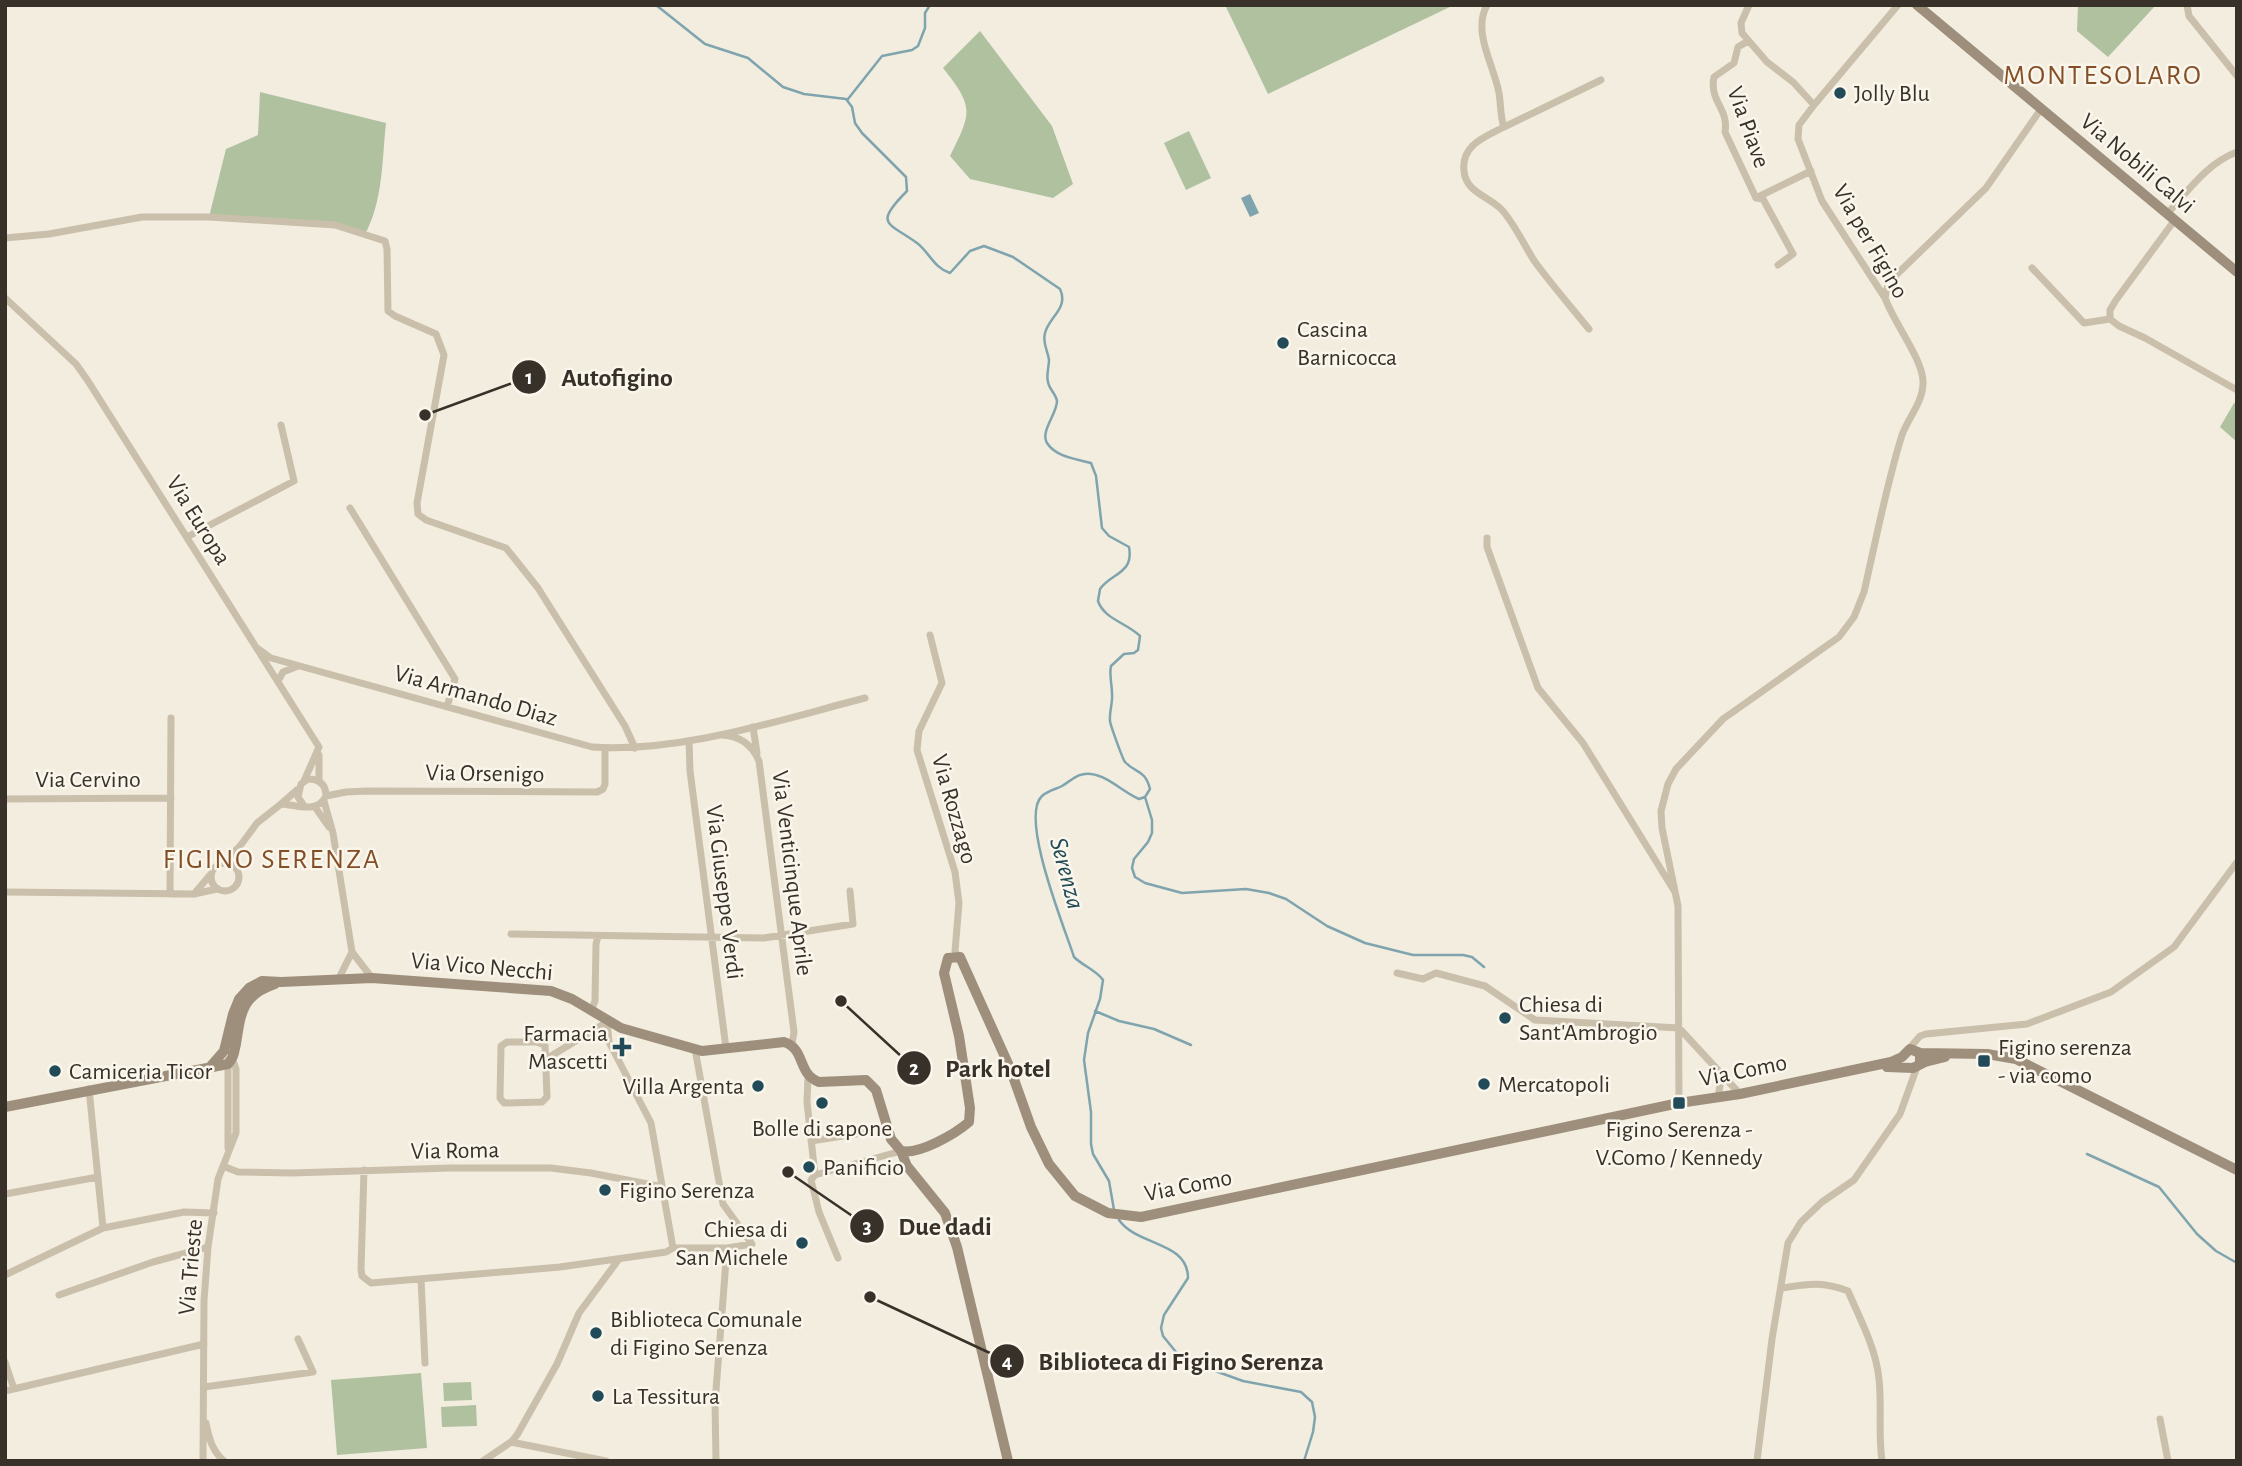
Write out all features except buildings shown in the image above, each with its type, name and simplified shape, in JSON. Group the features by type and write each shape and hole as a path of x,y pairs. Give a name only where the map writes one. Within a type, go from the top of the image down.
{"street":[{"path":"1487,5 1481,31 1499,93 1504,127"},
{"name":"Via Piave","path":"1749,5 1741,23 1742,33 1767,62 1793,82 1814,104"},
{"name":"Via per Figino","path":"1676,895 1661,811 1675,769 1723,719 1839,637 1854,617 1864,592 1903,432 1920,398 1923,384 1921,370 1885,299 1822,201 1798,139 1799,125 1814,104 1898,5"},
{"name":"Via Nobili Calvi","path":"1917,5 2237,272"},
{"path":"2187,5 2189,16 2237,76"},
{"name":"Via Piave","path":"1748,41 1738,47 1734,63 1714,76 1712,89 1727,121 1725,132 1756,198"},
{"path":"1589,329 1536,262 1500,207 1486,200 1466,182 1463,169 1465,155 1474,143 1601,80"},
{"path":"1885,299 1892,279 1986,188 2041,109"},
{"path":"2237,152 2221,158 2198,179 2110,310 2110,318 2119,326 2237,390"},
{"name":"Via Piave","path":"1756,198 1811,171"},
{"name":"Via Piave","path":"1756,198 1763,199 1793,254 1778,265"},
{"path":"5,238 50,234 142,217 209,217 335,225 384,241 387,249 388,311 436,334 444,355 417,503 418,514 426,520 506,548 538,588 625,726 635,748"},
{"path":"2032,268 2084,323 2110,318"},
{"name":"Via Europa","path":"5,298 76,364 319,747"},
{"path":"187,537 294,481 281,425"},
{"path":"350,509 455,679 447,707"},
{"path":"1487,538 1487,547 1538,688 1583,743 1676,895 1679,1103"},
{"name":"Via Rozzago","path":"930,635 942,683 919,731 917,750 955,872 959,903 955,951 958,957"},
{"name":"Via Armando Diaz","path":"257,649 271,659 592,747 635,748 689,741 865,698"},
{"path":"278,681 283,672 299,666"},
{"name":"Via Cervino","path":"170,894 171,718"},
{"path":"752,727 759,761"},
{"name":"Via Venticinque Aprile","path":"715,734 749,744 759,761 794,1032 792,1044"},
{"name":"Via Giuseppe Verdi","path":"689,741 690,771 726,1048"},
{"path":"194,894 217,865 223,863 240,846 257,823 298,790 319,747"},
{"path":"319,747 321,783 333,833 352,952 372,978"},
{"name":"Via Orsenigo","path":"325,799 346,792 597,792 603,789 605,783 605,748"},
{"path":"304,781 315,779 346,792"},
{"path":"298,790 298,797 304,806"},
{"name":"Via Cervino","path":"5,799 171,798"},
{"path":"281,804 315,807 325,799"},
{"path":"315,807 333,833"},
{"path":"5,892 194,894 217,889 226,891 234,887 239,880 236,869 240,846"},
{"path":"1757,1461 1772,1339 1788,1244 1801,1222 1822,1202 1854,1180 1900,1114 1913,1060 1926,1034 2027,1024 2111,992 2174,947 2237,862"},
{"path":"223,863 233,865 236,869"},
{"path":"211,875 217,889"},
{"path":"511,934 782,936 853,924 850,891"},
{"path":"591,1011 595,1001 598,936"},
{"path":"338,980 352,952"},
{"path":"838,1258 819,1212 811,1180 815,1175 901,1151 919,1150 969,1122 970,1108 959,1036 944,973 948,958 958,957"},
{"name":"Via Como","path":"958,957 1010,1069 1031,1127 1049,1164 1075,1196 1108,1213 1142,1217 1679,1103 1740,1094 1870,1065 1965,1053 2016,1059 2237,1170"},
{"path":"1397,973 1423,979 1436,973 1485,986 1535,1020 1679,1028 1740,1094"},
{"name":"Via Vico Necchi","path":"212,1065 224,1051 235,1007 249,988 262,981 372,978 551,991 565,995 621,1028 702,1051 774,1042 792,1044"},
{"name":"Via Vico Necchi","path":"229,1062 240,1016 246,1003 259,990 281,982"},
{"path":"546,1059 607,1022 609,1042 651,1123 673,1248"},
{"name":"Via Vico Necchi","path":"229,1062 232,1037 230,1026"},
{"path":"507,1042 536,1042 545,1045 546,1059 547,1097 542,1102 503,1103 500,1098 501,1046 507,1042"},
{"path":"792,1044 808,1077 807,1102 815,1175"},
{"path":"364,1170 360,1256 362,1276 372,1283 619,1259 666,1252 673,1248 727,1248 752,1244 723,1204 695,1049"},
{"path":"5,1107 229,1062"},
{"name":"Via Trieste","path":"204,1409 208,1247 218,1180 226,1159 229,1062"},
{"path":"1718,1097 1722,1074"},
{"path":"808,1077 819,1083 862,1079 870,1083 876,1090 891,1139 901,1151 907,1166 945,1213 957,1247 1008,1461"},
{"path":"89,1089 103,1228"},
{"path":"811,1141 862,1133"},
{"name":"Via Roma","path":"226,1159 245,1172 551,1168 657,1186 662,1190"},
{"path":"5,1194 98,1177"},
{"path":"5,1275 103,1228 184,1212 214,1213"},
{"path":"59,1295 153,1262 208,1247"},
{"path":"716,1461 715,1403 727,1248"},
{"path":"483,1461 511,1442 557,1364 579,1313 619,1259"},
{"path":"422,1279 425,1363"},
{"path":"1782,1288 1830,1284 1848,1291 1868,1334 1879,1378 1882,1461"},
{"path":"204,1387 313,1372 298,1339"},
{"path":"5,1362 9,1390 204,1344"},
{"path":"203,1461 204,1409"},
{"path":"204,1409 209,1439 217,1455 224,1461"},
{"path":"2160,1419 2168,1461"},
{"path":"511,1442 607,1461"}],"green space":[{"path":"1225,5 1454,5 1268,94"},
{"path":"2078,5 2156,5 2108,57 2077,31"},
{"path":"980,31 1052,126 1073,184 1053,198 970,179 950,156 963,129 966,110 965,101 943,68"},
{"path":"260,92 386,123 378,195 365,234 335,225 209,217 226,149 258,135"},
{"path":"1189,131 1211,178 1186,190 1164,143"},
{"path":"2234,403 2237,405 2237,442 2220,427"},
{"path":"421,1373 427,1448 337,1455 331,1380"},
{"path":"471,1382 472,1400 444,1401 443,1383"},
{"path":"476,1405 477,1426 442,1427 441,1407"}],"water":[{"path":"1250,194 1259,213 1250,217 1241,198"}],"waterway":[{"name":"Serenza","path":"656,5 705,44 748,58 783,87 804,94 846,99 862,133 906,177 907,191 890,211 888,222 917,243 944,271 950,273 970,251 984,246 1013,257 1060,289 1062,302 1044,337 1049,360 1047,379 1057,401 1045,438 1051,448 1061,454 1091,463 1096,476 1102,528 1109,536 1129,547 1128,563 1100,589 1098,601 1110,617 1140,636 1138,650 1124,654 1111,666 1110,721 1125,762 1143,775 1150,789 1145,797 1139,799 1103,778 1083,774 1044,794 1036,808 1036,826 1046,874 1074,957 1103,980 1100,999 1088,1033 1084,1060 1091,1112 1091,1144 1093,1154 1109,1181 1114,1210"},
{"path":"848,99 882,56 912,50 918,46 925,28 925,13 930,5"},
{"path":"1145,797 1152,820 1152,833 1134,859 1132,868 1135,877 1145,883 1182,893 1246,889 1269,893 1286,899 1327,926 1365,943 1413,955 1463,955 1472,957 1484,967"},
{"path":"1095,1011 1119,1021 1154,1029 1191,1045"},
{"path":"2087,1154 2159,1187 2197,1234 2216,1251 2237,1263"},
{"name":"Serenza","path":"1119,1220 1137,1235 1171,1250 1186,1266 1188,1278 1164,1315 1161,1328 1163,1336 1176,1352 1193,1363 1243,1381 1301,1392 1312,1402 1315,1417 1313,1432 1304,1461"}],"place":[{"name":"Jolly Blu","path":"1840,93"},
{"name":"Cascina Barnicocca","path":"1283,343"},
{"name":"Autofigino","path":"425,415"},
{"name":"Park hotel","path":"841,1001"},
{"name":"Chiesa di Sant'Ambrogio","path":"1505,1018"},
{"name":"Farmacia Mascetti","path":"622,1047"},
{"name":"Figino serenza - via como","path":"1984,1061"},
{"name":"Camiceria Ticor","path":"55,1071"},
{"name":"Mercatopoli","path":"1484,1084"},
{"name":"Villa Argenta","path":"758,1086"},
{"name":"Bolle di sapone","path":"822,1103"},
{"name":"Figino Serenza - V.Como / Kennedy","path":"1679,1103"},
{"name":"Panificio","path":"809,1167"},
{"name":"Due dadi","path":"788,1172"},
{"name":"Figino Serenza","path":"605,1190"},
{"name":"Chiesa di San Michele","path":"802,1243"},
{"name":"Biblioteca di Figino Serenza","path":"870,1297"},
{"name":"Biblioteca Comunale di Figino Serenza","path":"596,1333"},
{"name":"La Tessitura","path":"598,1396"}],"district":[{"name":"MONTESOLARO","path":"2103,74"},
{"name":"FIGINO SERENZA","path":"272,858"}]}
